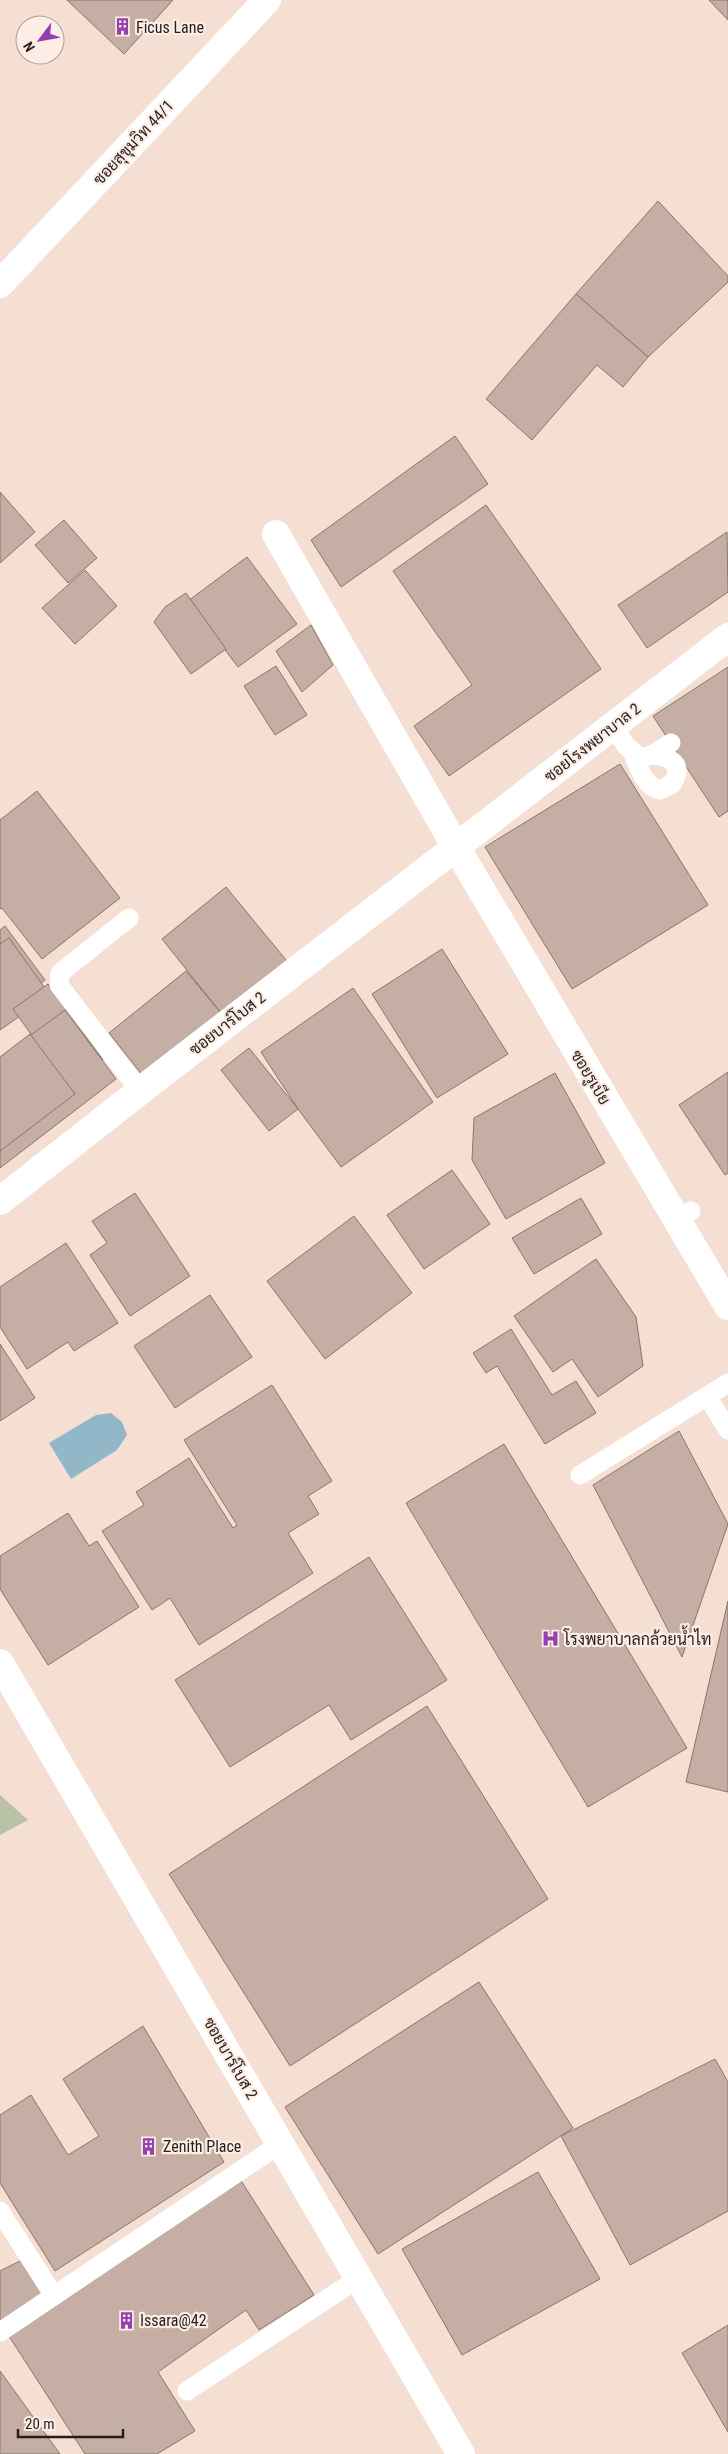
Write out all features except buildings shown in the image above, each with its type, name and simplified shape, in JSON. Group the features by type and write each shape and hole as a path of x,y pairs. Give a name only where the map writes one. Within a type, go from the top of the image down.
{"street":[{"name":"ซอยสุขุมวิท 44/1","path":"0,284 267,0"},
{"name":"ซอยรูเบีย","path":"276,534 456,847 684,1216 728,1306"},
{"name":"ซอยโรงพยาบาล 2","path":"456,847 728,637"},
{"name":"ซอยบาร์โบส 2","path":"0,1201 456,847"},
{"name":"ซอยบาร์โบส 2","path":"0,1663 461,2454"}],"lane":[{"path":"613,725 642,754 671,743"},
{"path":"129,918 60,973 59,986 140,1091"},
{"path":"580,1475 728,1383"},
{"path":"707,1396 728,1430"},
{"path":"0,2332 280,2144"},
{"path":"0,2211 54,2296"},
{"path":"187,2391 359,2278"}],"green space":[{"path":"0,1795 28,1820 0,1835"}],"water":[{"path":"111,1413 122,1422 127,1435 117,1450 71,1479 49,1443 96,1415"}],"place":[{"name":"Ficus Lane","path":"122,27"},
{"name":"โรงพยาบาลกล้วยน้ำไท","path":"550,1639"},
{"name":"Zenith Place","path":"149,2146"},
{"name":"Issara@42","path":"126,2320"}]}
